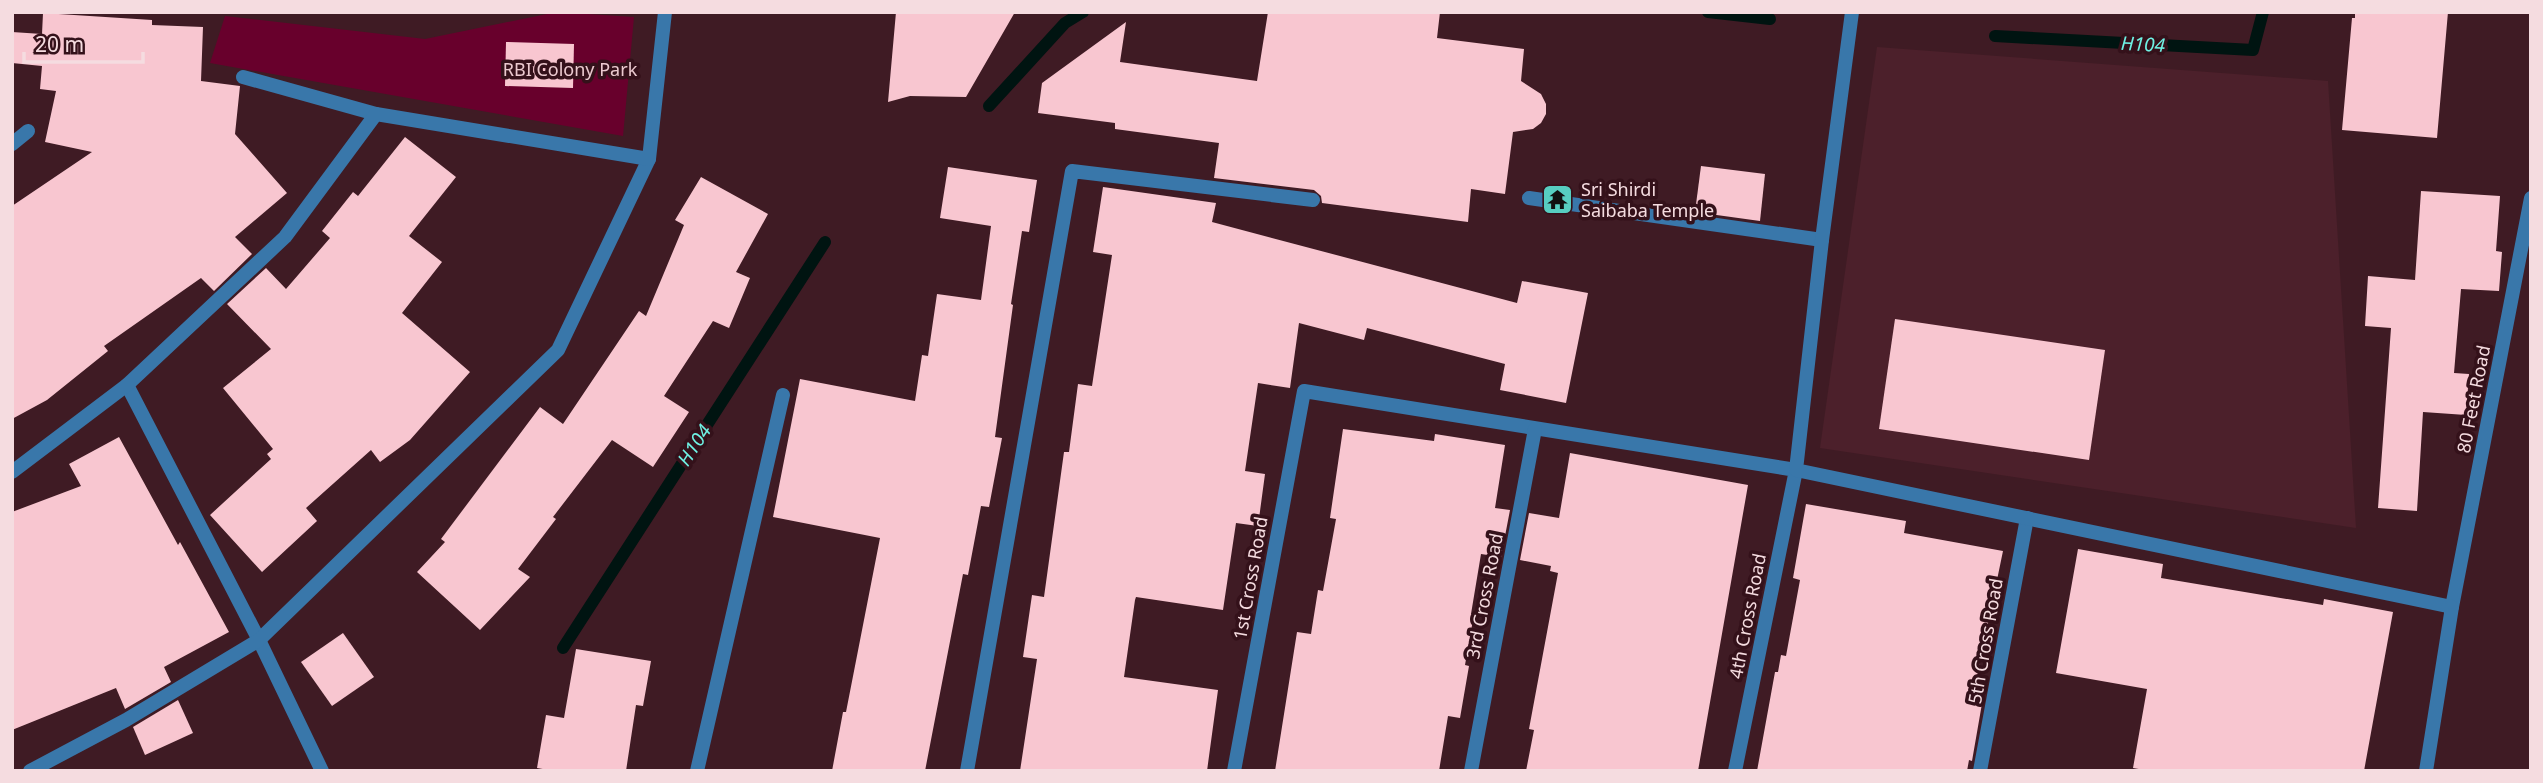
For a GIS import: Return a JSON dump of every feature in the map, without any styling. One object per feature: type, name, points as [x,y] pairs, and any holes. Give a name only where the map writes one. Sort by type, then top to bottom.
[{"type":"street","points":[[30,771],[126,720],[259,640],[558,350],[649,159],[665,12]]},
{"type":"street","name":"4th Cross Road","points":[[1735,771],[1797,470],[1822,240],[1852,12]]},
{"type":"street","points":[[243,77],[376,114],[649,159]]},
{"type":"street","points":[[12,472],[127,385],[285,237],[376,114]]},
{"type":"street","points":[[12,144],[28,131]]},
{"type":"street","points":[[967,771],[1072,171],[1313,200]]},
{"type":"street","points":[[1529,198],[1822,240]]},
{"type":"street","name":"80 Feet Road","points":[[2426,771],[2452,607],[2531,198]]},
{"type":"street","points":[[127,385],[259,640],[322,771]]},
{"type":"street","name":"1st Cross Road","points":[[1234,771],[1304,391],[1535,429]]},
{"type":"street","points":[[697,771],[783,395]]},
{"type":"street","points":[[1535,429],[1797,470],[2452,607]]},
{"type":"street","name":"3rd Cross Road","points":[[1471,771],[1535,429]]},
{"type":"street","name":"5th Cross Road","points":[[1980,771],[2027,518]]},
{"type":"shaded area","points":[[1877,47],[2328,81],[2356,528],[1820,448]]},
{"type":"green space","name":"RBI Colony Park","points":[[557,12],[634,17],[623,136],[210,63],[225,16],[425,39]]},
{"type":"building","points":[[896,12],[1015,12],[966,97],[910,96],[888,102]]},
{"type":"building","points":[[1268,12],[1440,12],[1437,38],[1524,49],[1521,81],[1541,94],[1546,104],[1546,114],[1541,123],[1533,129],[1513,132],[1505,194],[1471,189],[1468,222],[1322,203],[1321,196],[1314,190],[1214,178],[1219,143],[1115,129],[1115,123],[1038,113],[1042,83],[1126,22],[1120,62],[1257,81]]},
{"type":"building","points":[[2355,12],[2448,12],[2437,138],[2342,130],[2352,18],[2355,18]]},
{"type":"building","points":[[43,13],[152,20],[152,25],[203,27],[201,81],[240,86],[235,134],[287,193],[235,237],[252,254],[214,291],[201,278],[104,346],[108,351],[47,400],[12,419],[12,206],[92,152],[45,142],[56,91],[40,89],[42,66],[12,63],[12,32],[42,34]]},
{"type":"building","points":[[506,42],[574,44],[573,88],[505,86]]},
{"type":"building","points":[[405,137],[456,177],[409,236],[442,262],[402,313],[470,372],[410,440],[380,462],[371,450],[306,508],[317,521],[262,572],[210,515],[271,459],[267,454],[273,449],[223,388],[271,349],[227,304],[266,268],[286,289],[330,238],[322,231],[353,192],[358,196]]},
{"type":"building","points":[[1701,166],[1765,174],[1760,221],[1695,212]]},
{"type":"building","points":[[948,167],[1037,180],[1029,232],[1022,231],[1011,304],[1013,305],[995,437],[1002,438],[989,507],[981,506],[968,575],[963,574],[925,771],[832,771],[880,538],[773,517],[800,379],[915,401],[922,355],[928,356],[937,294],[981,300],[991,226],[940,218]]},
{"type":"building","points":[[701,177],[768,214],[736,272],[750,278],[729,328],[713,321],[664,396],[689,412],[653,467],[612,440],[553,517],[556,519],[518,569],[530,577],[480,630],[417,572],[445,542],[441,539],[540,407],[563,424],[639,311],[646,316],[684,225],[675,220]]},
{"type":"building","points":[[1103,187],[1216,203],[1212,222],[1517,303],[1522,281],[1588,293],[1566,403],[1500,390],[1505,364],[1367,328],[1364,340],[1299,323],[1290,388],[1258,383],[1245,471],[1265,474],[1258,526],[1236,523],[1223,610],[1136,597],[1135,600],[1124,677],[1218,690],[1207,771],[1020,771],[1037,659],[1023,657],[1032,595],[1044,597],[1064,452],[1069,452],[1078,384],[1092,386],[1112,255],[1093,252]]},
{"type":"building","points":[[2421,191],[2500,196],[2496,251],[2502,252],[2499,291],[2461,289],[2454,373],[2469,374],[2466,415],[2423,412],[2417,511],[2378,508],[2391,328],[2365,326],[2368,276],[2415,280]]},
{"type":"building","points":[[1895,319],[2105,350],[2089,460],[1879,429]]},
{"type":"building","points":[[1343,429],[1434,441],[1435,434],[1505,445],[1495,508],[1510,510],[1501,557],[1481,554],[1465,665],[1469,666],[1460,718],[1448,716],[1439,771],[1275,771],[1297,632],[1311,634],[1318,590],[1323,591],[1336,519],[1330,518]]},
{"type":"building","points":[[119,437],[229,632],[164,667],[171,682],[125,709],[116,688],[12,730],[12,512],[81,486],[69,464]]},
{"type":"building","points":[[1570,453],[1748,485],[1698,771],[1526,771],[1534,730],[1529,729],[1558,573],[1550,571],[1551,566],[1520,560],[1529,513],[1559,518]]},
{"type":"building","points":[[1806,504],[1906,521],[1904,533],[2003,551],[1974,691],[1984,692],[1972,761],[1969,760],[1967,771],[1757,771],[1775,672],[1778,672],[1781,655],[1786,656],[1800,580],[1793,578]]},
{"type":"building","points":[[2078,549],[2163,564],[2161,578],[2323,605],[2324,599],[2393,612],[2364,771],[2150,771],[2133,768],[2147,689],[2056,673]]},
{"type":"building","points":[[343,633],[374,677],[332,706],[301,662]]},
{"type":"building","points":[[576,649],[651,661],[643,706],[636,705],[626,771],[554,771],[537,768],[546,715],[564,718]]},
{"type":"building","points":[[178,700],[193,733],[145,755],[133,727]]},
{"type":"waterway","name":"H104","points":[[989,106],[1065,23],[1083,12]]},
{"type":"waterway","name":"H104","points":[[1708,12],[1770,19]]},
{"type":"waterway","name":"H104","points":[[1995,36],[2253,50],[2263,12]]},
{"type":"waterway","name":"H104","points":[[563,648],[825,242]]},
{"type":"place","name":"Sri Shirdi Saibaba Temple","points":[[1558,199]]}]
